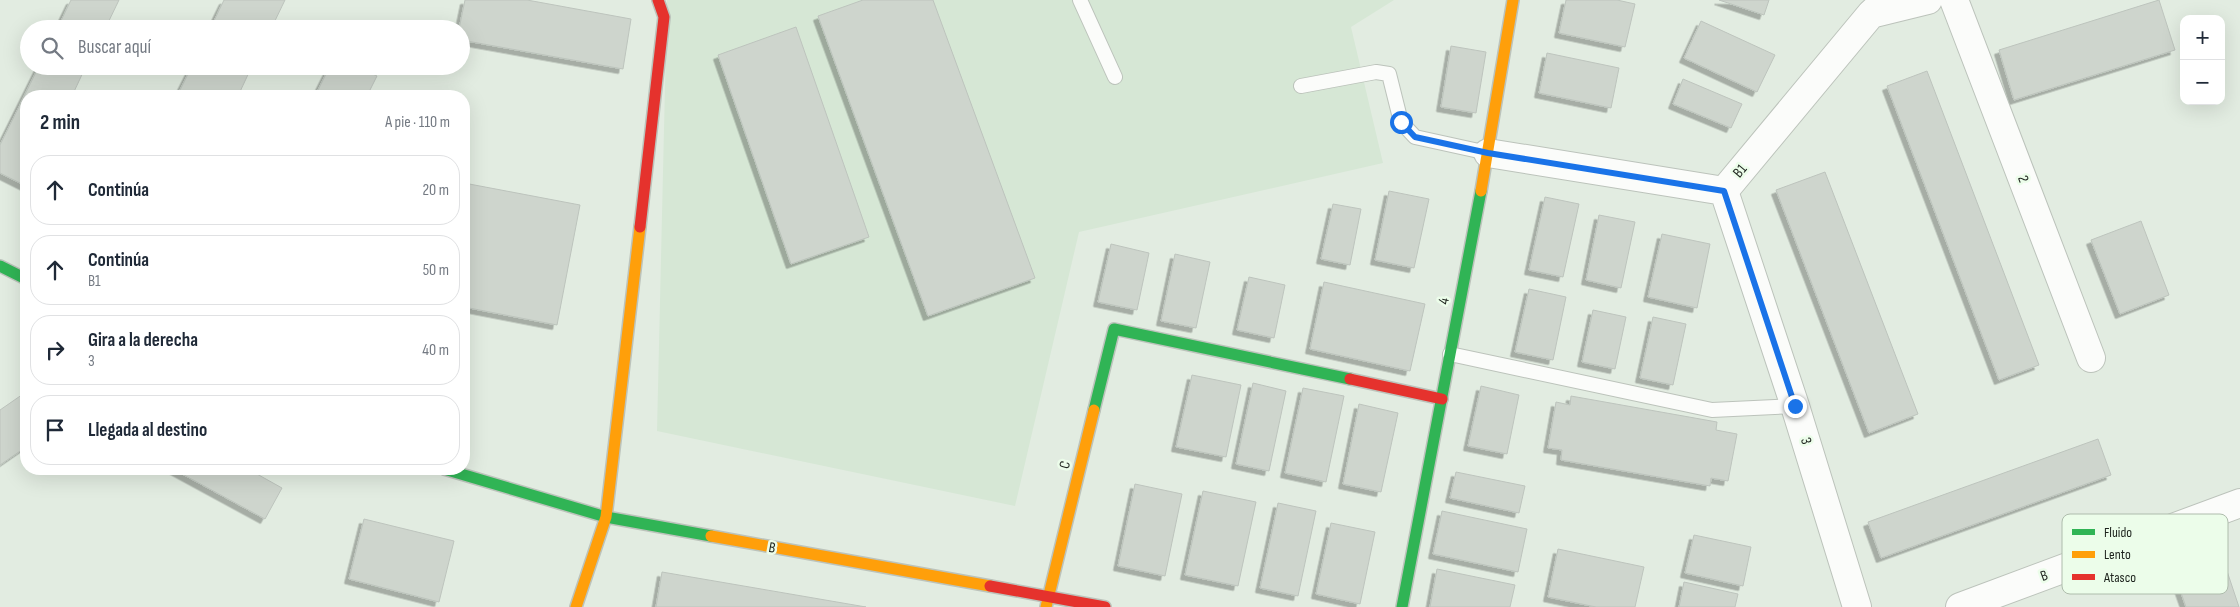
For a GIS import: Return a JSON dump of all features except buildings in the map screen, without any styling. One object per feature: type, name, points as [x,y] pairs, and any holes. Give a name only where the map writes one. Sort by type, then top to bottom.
[{"type":"street","points":[[576,607],[606,518],[664,17],[658,0]]},
{"type":"street","name":"4","points":[[1402,607],[1488,153],[1513,0]]},
{"type":"street","name":"B1","points":[[1488,153],[1724,191],[1879,7],[1928,0]]},
{"type":"street","name":"2","points":[[1954,0],[2090,358]]},
{"type":"street","name":"3","points":[[1724,191],[1795,406],[1857,607]]},
{"type":"street","points":[[0,266],[20,276]]},
{"type":"street","name":"C","points":[[1047,603],[1114,329],[1442,400]]},
{"type":"street","name":"B","points":[[464,475],[606,518],[1047,603],[1105,607]]},
{"type":"street","name":"B","points":[[2210,514],[2240,503]]},
{"type":"street","name":"B","points":[[1960,607],[2062,569]]},
{"type":"lane","points":[[1080,0],[1115,77]]},
{"type":"lane","points":[[1302,86],[1376,72],[1389,74],[1401,122],[1415,137],[1488,153]]},
{"type":"lane","points":[[1450,354],[1712,410],[1795,406]]},
{"type":"shaded area","points":[[667,0],[1394,0],[1351,27],[1383,163],[1079,232],[1015,506],[657,431]]},
{"type":"traffic: fast","points":[[1402,607],[1481,191]]},
{"type":"traffic: fast","points":[[0,266],[20,276]]},
{"type":"traffic: fast","points":[[1094,410],[1114,329],[1350,379]]},
{"type":"traffic: fast","points":[[464,475],[606,517],[711,536]]},
{"type":"traffic: slow","points":[[1481,191],[1513,0]]},
{"type":"traffic: slow","points":[[576,607],[606,517],[640,227]]},
{"type":"traffic: slow","points":[[1046,607],[1094,410]]},
{"type":"traffic: slow","points":[[711,536],[990,586]]},
{"type":"traffic: jam","points":[[640,227],[664,17],[658,0]]},
{"type":"traffic: jam","points":[[1350,379],[1442,399]]},
{"type":"traffic: jam","points":[[990,586],[1105,607]]},
{"type":"route","points":[[1401,122],[1415,137],[1488,153],[1724,191],[1795,406]]}]
